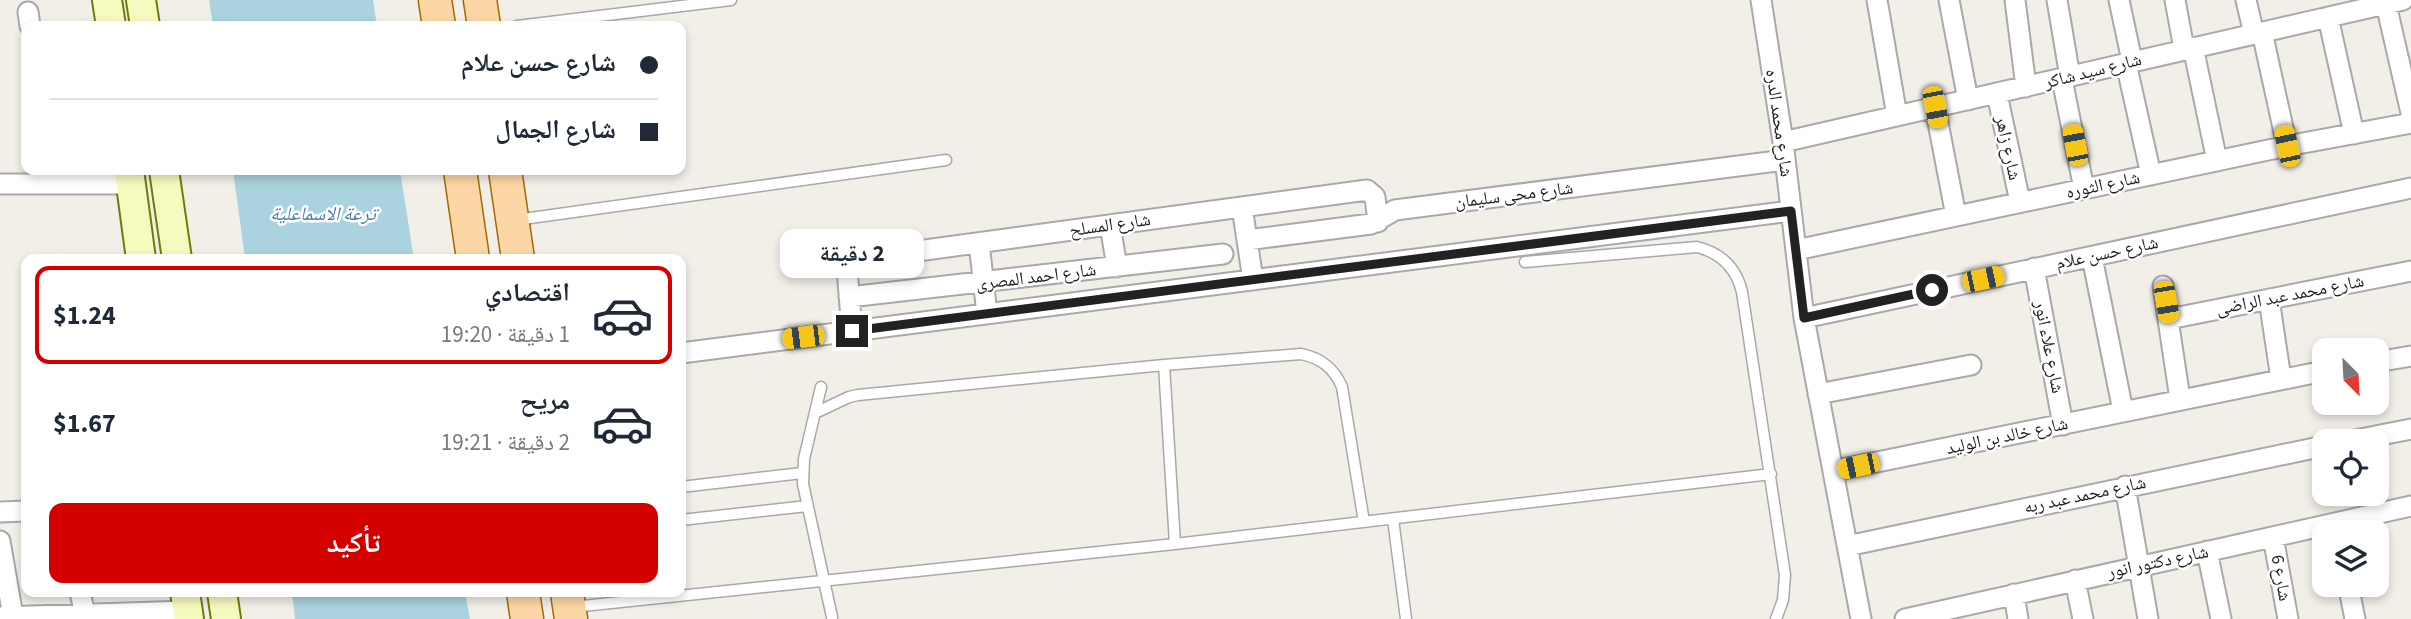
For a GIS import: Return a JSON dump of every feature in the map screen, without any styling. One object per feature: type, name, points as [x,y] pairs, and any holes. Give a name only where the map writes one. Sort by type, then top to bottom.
[{"type":"main road","points":[[107,0],[110,21]]},
{"type":"main road","points":[[141,0],[144,21]]},
{"type":"main road","points":[[435,0],[438,21]]},
{"type":"main road","points":[[480,0],[483,21]]},
{"type":"main road","points":[[165,175],[176,254]]},
{"type":"main road","points":[[461,175],[472,254]]},
{"type":"main road","points":[[506,175],[517,254]]},
{"type":"main road","points":[[130,177],[140,254]]},
{"type":"main road","points":[[223,597],[226,619]]},
{"type":"main road","points":[[524,597],[527,619]]},
{"type":"street","name":"شارع محمد الدره","points":[[1761,0],[1784,151],[1804,318],[1861,619]]},
{"type":"street","points":[[1877,0],[1897,116]]},
{"type":"street","points":[[1949,0],[1968,100]]},
{"type":"street","points":[[2015,0],[2026,87]]},
{"type":"street","points":[[2057,0],[2066,78],[2084,189]]},
{"type":"street","points":[[2119,0],[2151,175]]},
{"type":"street","points":[[2175,0],[2217,161]]},
{"type":"street","points":[[2246,0],[2258,33],[2287,146]]},
{"type":"street","points":[[2311,0],[2322,18],[2354,134]]},
{"type":"street","name":"شارع سيد شاكر","points":[[1784,151],[1897,116],[2382,3]]},
{"type":"street","points":[[2382,3],[2411,113]]},
{"type":"street","name":"شارع زاهر","points":[[1997,94],[2020,202]]},
{"type":"street","points":[[1935,107],[1955,216]]},
{"type":"street","name":"شارع الثوره","points":[[1796,250],[2287,146],[2411,123]]},
{"type":"street","name":"شارع محى سليمان","points":[[1247,240],[1363,226],[1378,222],[1395,210],[1784,151]]},
{"type":"street","points":[[0,184],[46,177],[130,177]]},
{"type":"street","name":"شارع حسن علام","points":[[1804,318],[2411,188]]},
{"type":"street","name":"شارع المسلح","points":[[849,298],[847,269],[853,260],[1367,190],[1375,197],[1378,222]]},
{"type":"street","points":[[1242,207],[1253,280]]},
{"type":"street","points":[[686,352],[1791,211]]},
{"type":"street","points":[[1110,225],[1117,267]]},
{"type":"street","points":[[979,243],[987,314]]},
{"type":"street","name":"شارع احمد المصرى","points":[[849,298],[1223,254]]},
{"type":"street","points":[[2092,257],[2123,411]]},
{"type":"street","name":"شارع علاء انور","points":[[2034,268],[2063,425]]},
{"type":"street","name":"شارع محمد عبد الراضى","points":[[2169,319],[2411,271]]},
{"type":"street","points":[[1049,275],[1052,306]]},
{"type":"street","points":[[2163,286],[2180,400]]},
{"type":"street","points":[[849,298],[852,331]]},
{"type":"street","points":[[2269,299],[2281,379]]},
{"type":"street","points":[[2389,360],[2411,356]]},
{"type":"street","points":[[1818,394],[1971,365]]},
{"type":"street","name":"شارع خالد بن الوليد","points":[[1833,471],[2312,373]]},
{"type":"street","points":[[2389,433],[2411,429]]},
{"type":"street","name":"شارع محمد عبد ربه","points":[[1847,546],[2312,448]]},
{"type":"street","points":[[2125,486],[2148,619]]},
{"type":"street","name":"شارع دكتور انور","points":[[2362,520],[2411,506]]},
{"type":"street","points":[[0,512],[21,511]]},
{"type":"street","name":"شارع دكتور انور","points":[[1905,619],[1946,614],[2075,580],[2312,531]]},
{"type":"street","name":"شارع 6","points":[[2273,537],[2288,619]]},
{"type":"street","points":[[0,541],[6,617],[85,615],[187,607]]},
{"type":"street","points":[[2207,551],[2221,619]]},
{"type":"street","points":[[2075,580],[2082,619]]},
{"type":"street","points":[[2014,594],[2018,619]]},
{"type":"street","points":[[81,597],[85,615]]},
{"type":"street","points":[[2351,597],[2355,619]]},
{"type":"lane","points":[[558,21],[732,0]]},
{"type":"lane","points":[[512,220],[946,160]]},
{"type":"lane","points":[[1525,262],[1697,247],[1724,259],[1736,274],[1742,292],[1785,575],[1783,600],[1776,619]]},
{"type":"lane","points":[[815,413],[858,395],[1301,354],[1326,364],[1342,387],[1364,522]]},
{"type":"lane","points":[[1164,365],[1175,544]]},
{"type":"lane","points":[[821,387],[802,473],[832,617]]},
{"type":"lane","points":[[686,486],[802,473]]},
{"type":"lane","points":[[686,595],[1175,544],[1771,474]]},
{"type":"lane","points":[[686,519],[807,506]]},
{"type":"lane","points":[[1393,519],[1406,619]]},
{"type":"lane","points":[[569,606],[661,597]]},
{"type":"water","points":[[209,0],[373,0],[376,21],[212,21]]},
{"type":"water","name":"ترعة الاسماعلية","points":[[234,175],[401,175],[413,254],[244,254]]},
{"type":"water","points":[[293,597],[466,597],[470,619],[295,619]]},
{"type":"route","points":[[852,331],[1791,211],[1804,318],[1932,290]]}]
